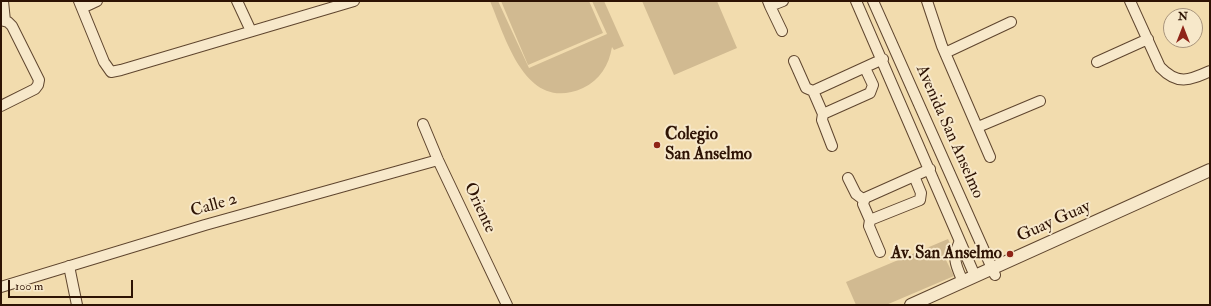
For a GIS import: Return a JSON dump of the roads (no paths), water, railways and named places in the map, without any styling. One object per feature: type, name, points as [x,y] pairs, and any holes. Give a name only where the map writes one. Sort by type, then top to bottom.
[{"type":"street","points":[[1,106],[35,89],[39,83],[39,78],[12,26],[3,20],[3,1]]},
{"type":"street","points":[[97,1],[80,5],[104,62],[111,72],[251,31],[332,4],[354,1]]},
{"type":"street","points":[[237,1],[251,31]]},
{"type":"street","points":[[782,31],[769,4],[783,1]]},
{"type":"street","points":[[856,1],[883,59],[975,276]]},
{"type":"street","name":"Avenida San Anselmo","points":[[873,1],[993,272]]},
{"type":"street","points":[[927,1],[945,53],[990,157]]},
{"type":"street","points":[[1130,1],[1160,67],[1170,76],[1182,80],[1191,80],[1210,71]]},
{"type":"street","points":[[945,53],[1011,22]]},
{"type":"street","points":[[1097,62],[1148,39]]},
{"type":"street","points":[[794,61],[806,88],[814,91],[883,59]]},
{"type":"street","points":[[823,114],[870,92],[872,85],[865,68]]},
{"type":"street","points":[[814,91],[823,114],[822,120],[832,146]]},
{"type":"street","points":[[978,127],[1040,101]]},
{"type":"street","name":"Oriente","points":[[423,124],[438,160],[507,305]]},
{"type":"street","name":"Calle 2","points":[[1,287],[212,223],[438,160]]},
{"type":"street","points":[[864,200],[930,169]]},
{"type":"street","name":"Guay Guay","points":[[929,305],[993,272],[1210,170]]},
{"type":"street","points":[[870,220],[920,200],[921,193],[914,176]]},
{"type":"street","points":[[848,178],[856,194],[864,200]]},
{"type":"street","name":"Guay Guay","points":[[1035,253],[1050,251],[1210,179]]},
{"type":"street","points":[[864,200],[863,204],[870,220],[869,226],[880,252]]},
{"type":"street","points":[[960,243],[955,253],[954,261],[963,282]]},
{"type":"street","points":[[69,266],[78,305]]},
{"type":"street","name":"Guay Guay","points":[[912,305],[975,276],[993,272]]},
{"type":"place","name":"Colegio San Anselmo","points":[[657,145]]},
{"type":"place","name":"Av. San Anselmo","points":[[1010,254]]}]
